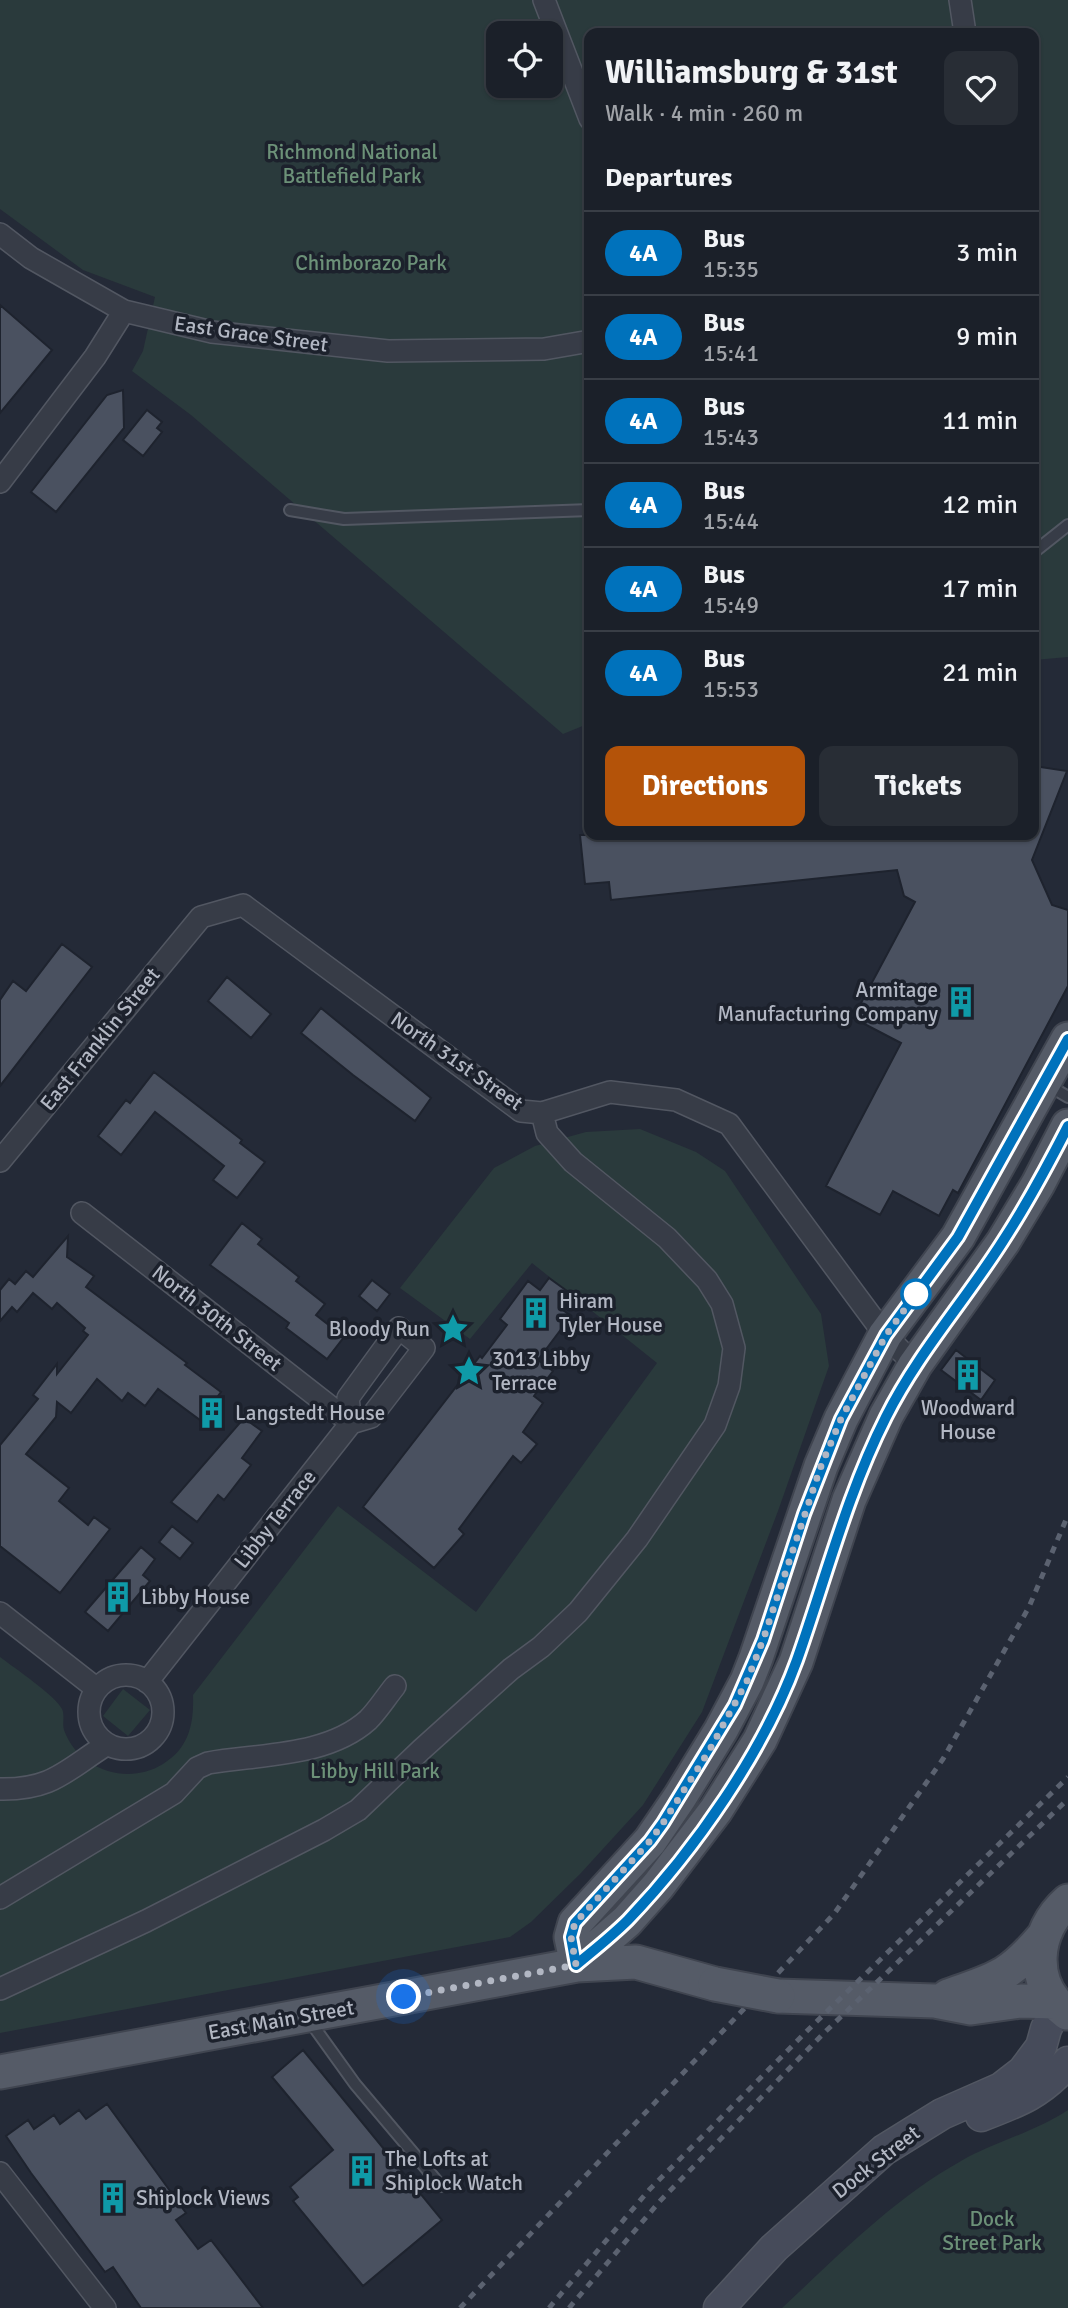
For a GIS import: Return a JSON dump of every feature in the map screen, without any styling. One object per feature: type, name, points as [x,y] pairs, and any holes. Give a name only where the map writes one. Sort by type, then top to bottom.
[{"type":"main road","points":[[576,1965],[627,1921],[666,1876],[710,1819],[760,1740],[821,1466],[841,1419],[886,1335],[958,1237],[1056,1090],[1068,1039]]},
{"type":"main road","points":[[781,1647],[836,1538],[859,1475],[886,1416],[915,1365],[1003,1242],[1038,1184],[1068,1126]]},
{"type":"main road","name":"East Main Street","points":[[935,2001],[1001,1977],[1023,1960],[1042,1938],[1049,1921],[1068,1901]]},
{"type":"main road","points":[[1042,1938],[1042,1978],[1060,2007]]},
{"type":"main road","name":"East Main Street","points":[[0,2072],[576,1965],[636,1962],[715,1984],[778,1996],[935,2001],[971,2008],[1021,2001],[1060,2007]]},
{"type":"main road","name":"Dock Street","points":[[722,2306],[774,2248],[884,2150],[934,2118],[1013,2080],[1032,2061],[1041,2047],[1046,2029],[1060,2007]]},
{"type":"main road","name":"Dock Street","points":[[722,2306],[782,2261],[877,2178],[915,2149],[973,2119],[1032,2095],[1045,2087],[1068,2062]]},
{"type":"street","points":[[544,0],[584,103]]},
{"type":"street","points":[[960,0],[964,28]]},
{"type":"street","name":"East Grace Street","points":[[0,234],[31,258],[124,311],[177,325],[239,335],[388,351],[544,349],[584,342]]},
{"type":"street","points":[[2,475],[95,357],[124,311]]},
{"type":"street","name":"North 31st Street","points":[[201,917],[243,905],[521,1111],[542,1113],[610,1091],[676,1100],[729,1124],[886,1335],[915,1365]]},
{"type":"street","name":"East Franklin Street","points":[[0,1161],[201,917]]},
{"type":"street","points":[[0,1989],[146,1921],[358,1810],[511,1669],[541,1647],[578,1612],[637,1539],[715,1424],[729,1386],[734,1348],[722,1304],[707,1280],[667,1238],[573,1162],[547,1133],[542,1113]]},
{"type":"street","name":"North 30th Street","points":[[82,1213],[351,1423]]},
{"type":"street","name":"Libby Terrace","points":[[147,1682],[351,1423]]},
{"type":"street","points":[[0,1613],[97,1689]]},
{"type":"street","points":[[126,1675],[137,1676],[147,1682],[156,1690],[162,1702],[160,1727],[153,1738],[143,1746],[131,1750],[106,1745],[90,1725],[90,1700],[97,1689],[105,1681],[126,1675]]},
{"type":"street","points":[[0,1898],[174,1793],[197,1769],[208,1763],[307,1748],[338,1738],[369,1718],[395,1686]]},
{"type":"street","points":[[0,1789],[22,1790],[48,1784],[106,1745]]},
{"type":"street","points":[[0,2173],[104,2308]]},
{"type":"lane","points":[[290,510],[344,519],[584,510]]},
{"type":"lane","points":[[1039,548],[1068,525]]},
{"type":"lane","points":[[306,2015],[355,2084],[441,2186]]},
{"type":"green space","name":"Chimborazo Park","points":[[0,0],[1068,0],[1068,657],[1039,660],[1039,28],[584,28],[584,725],[563,734],[191,415],[132,371],[143,351],[155,297],[83,270],[0,209]]},
{"type":"green space","name":"Libby Hill Park","points":[[640,1129],[696,1152],[725,1171],[821,1314],[829,1366],[702,1712],[643,1805],[580,1874],[531,1922],[510,1937],[0,2033],[0,1657],[58,1703],[63,1711],[64,1730],[80,1755],[106,1770],[135,1774],[163,1764],[179,1751],[191,1725],[193,1695],[338,1506],[476,1612],[657,1363],[532,1263],[470,1339],[400,1288],[494,1168],[535,1146],[586,1132]]},
{"type":"green space","points":[[123,1689],[150,1710],[128,1736],[103,1716]]},
{"type":"green space","name":"Dock Street Park","points":[[1068,2110],[1068,2308],[782,2308],[867,2229],[936,2176],[974,2154]]},
{"type":"building","points":[[0,305],[52,350],[0,413]]},
{"type":"building","points":[[123,390],[124,428],[56,512],[31,492],[107,395]]},
{"type":"building","points":[[147,410],[162,422],[157,428],[162,432],[143,456],[123,440]]},
{"type":"building","name":"Armitage Manufacturing Company","points":[[1039,767],[1067,771],[1032,860],[1052,905],[1068,910],[1068,986],[958,1193],[953,1190],[939,1216],[893,1191],[880,1215],[826,1186],[901,1043],[853,1018],[915,902],[904,896],[897,870],[611,900],[609,882],[585,884],[580,835],[584,835],[584,840],[1039,840]]},
{"type":"building","points":[[62,944],[92,967],[0,1086],[0,1000],[13,981],[26,991]]},
{"type":"building","points":[[227,977],[271,1014],[251,1038],[208,1001]]},
{"type":"building","points":[[321,1008],[431,1098],[415,1121],[301,1033]]},
{"type":"building","points":[[154,1072],[242,1140],[240,1143],[265,1162],[237,1198],[213,1180],[224,1166],[155,1112],[121,1155],[98,1136],[126,1100],[130,1103]]},
{"type":"building","points":[[242,1223],[262,1239],[258,1244],[299,1277],[296,1281],[325,1304],[316,1315],[344,1337],[327,1359],[286,1328],[289,1323],[210,1265]]},
{"type":"building","points":[[68,1236],[67,1257],[94,1276],[86,1287],[221,1392],[200,1420],[158,1389],[145,1406],[128,1393],[122,1401],[97,1379],[71,1413],[57,1402],[56,1417],[26,1454],[69,1488],[59,1501],[88,1525],[94,1517],[110,1529],[60,1593],[0,1546],[0,1445],[38,1399],[33,1395],[57,1364],[57,1374],[88,1335],[83,1331],[85,1328],[57,1303],[52,1309],[33,1293],[17,1312],[12,1307],[0,1321],[0,1290],[9,1279],[15,1284],[26,1271],[33,1277]]},
{"type":"building","points":[[549,1278],[574,1296],[563,1310],[571,1316],[538,1360],[553,1371],[534,1396],[543,1403],[523,1432],[537,1444],[521,1463],[513,1456],[459,1529],[464,1534],[434,1568],[363,1507],[507,1325],[500,1319],[528,1281],[540,1290]]},
{"type":"building","points":[[372,1280],[390,1294],[377,1311],[359,1296]]},
{"type":"building","name":"Woodward House","points":[[956,1350],[995,1380],[981,1400],[941,1370]]},
{"type":"building","points":[[244,1418],[262,1431],[242,1458],[251,1465],[224,1500],[218,1495],[197,1522],[171,1502]]},
{"type":"building","points":[[172,1526],[193,1543],[180,1559],[159,1542]]},
{"type":"building","name":"Libby House","points":[[141,1547],[155,1559],[143,1575],[150,1581],[108,1631],[85,1612]]},
{"type":"building","name":"The Lofts at Shiplock Watch","points":[[303,2050],[442,2220],[363,2286],[293,2201],[298,2197],[290,2187],[333,2150],[272,2077]]},
{"type":"building","name":"Shiplock Views","points":[[107,2104],[186,2213],[176,2220],[198,2249],[211,2240],[263,2308],[141,2308],[113,2267],[105,2272],[6,2136],[28,2120],[34,2129],[54,2115],[60,2124],[79,2110],[86,2119]]},
{"type":"railway","points":[[460,2308],[834,1914],[943,1759],[1029,1607],[1068,1515]]},
{"type":"railway","points":[[549,2308],[649,2190],[812,2026],[1068,1777]]},
{"type":"railway","points":[[569,2308],[660,2201],[825,2032],[1068,1799]]},
{"type":"bus line","name":"4A","points":[[1068,1039],[958,1237],[886,1335],[841,1419],[821,1466],[747,1681],[709,1751],[663,1823],[650,1841],[575,1923],[571,1937],[576,1965],[627,1921],[690,1847],[760,1740],[796,1662],[849,1500],[886,1416],[915,1365],[1003,1242],[1038,1184],[1068,1126]]},
{"type":"place","name":"Armitage Manufacturing Company","points":[[961,1002]]},
{"type":"place","name":"Hiram Tyler House","points":[[536,1313]]},
{"type":"place","name":"Bloody Run","points":[[453,1329]]},
{"type":"place","name":"3013 Libby Terrace","points":[[469,1371]]},
{"type":"place","name":"Woodward House","points":[[968,1375]]},
{"type":"place","name":"Langstedt House","points":[[212,1413]]},
{"type":"place","name":"Libby House","points":[[118,1597]]},
{"type":"place","name":"The Lofts at Shiplock Watch","points":[[362,2171]]},
{"type":"place","name":"Shiplock Views","points":[[113,2198]]},
{"type":"route","points":[[404,1997],[576,1965],[571,1937],[575,1923],[650,1841],[697,1771],[735,1705],[763,1640],[804,1514],[841,1419],[886,1335],[916,1294]]},
{"type":"park label","name":"Richmond National Battlefield Park","points":[[352,164]]}]
